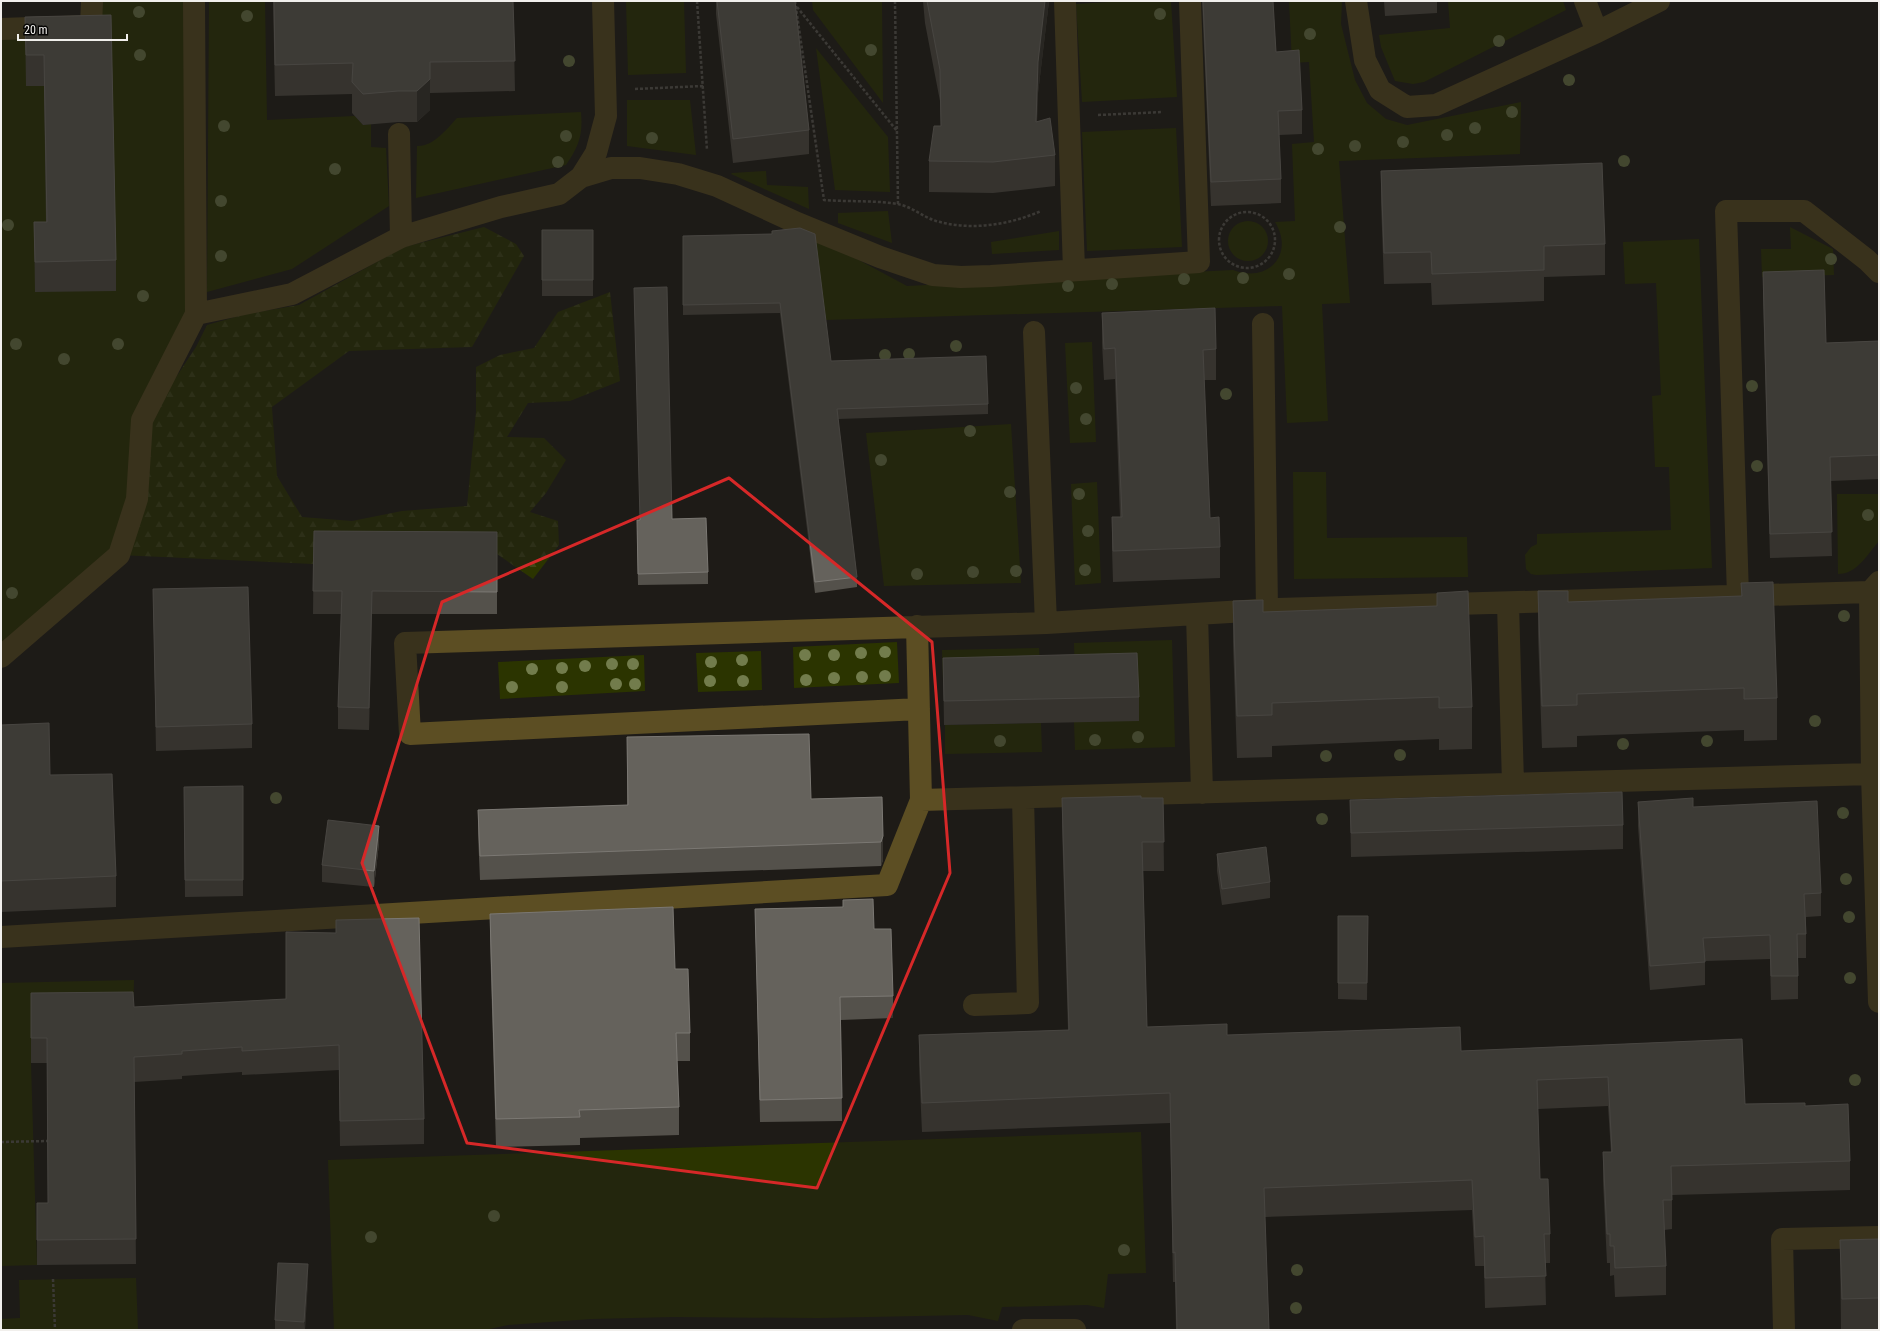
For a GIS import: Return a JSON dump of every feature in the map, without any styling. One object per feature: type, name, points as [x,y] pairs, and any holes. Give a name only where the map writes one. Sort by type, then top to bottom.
[{"type":"lane","points":[[1,29],[91,26],[92,1]]},
{"type":"lane","points":[[1,657],[119,555],[137,499],[142,420],[196,314],[194,1]]},
{"type":"lane","points":[[196,314],[292,294],[401,237],[501,207],[559,194],[581,177],[596,153],[606,116],[604,1]]},
{"type":"lane","points":[[1065,1],[1074,270]]},
{"type":"lane","points":[[581,177],[611,168],[640,168],[678,174],[709,183],[797,223],[880,257],[933,275],[961,277],[1199,262],[1190,1]]},
{"type":"lane","points":[[1356,1],[1365,60],[1380,90],[1407,108],[1436,104],[1597,32],[1659,1]]},
{"type":"lane","points":[[1586,1],[1597,32]]},
{"type":"lane","points":[[399,134],[401,237]]},
{"type":"lane","points":[[1738,596],[1726,211],[1804,211],[1867,260],[1879,272]]},
{"type":"lane","points":[[1263,324],[1267,610]]},
{"type":"lane","points":[[1034,332],[1046,623]]},
{"type":"lane","points":[[919,709],[410,734],[405,643],[1046,623],[1267,610],[1738,596],[1874,587],[1872,774],[1879,1002]]},
{"type":"lane","points":[[1508,603],[1513,784]]},
{"type":"lane","points":[[1197,614],[1202,793]]},
{"type":"lane","points":[[1,937],[887,885],[920,800],[917,626]]},
{"type":"lane","points":[[920,800],[1872,774]]},
{"type":"lane","points":[[974,1005],[1028,1003],[1023,798]]},
{"type":"lane","points":[[1784,1330],[1782,1239],[1879,1236]]},
{"type":"lane","points":[[1023,1330],[1075,1330]]},
{"type":"path","points":[[697,1],[709,183]]},
{"type":"path","points":[[795,1],[824,200],[898,204],[936,221],[972,226],[1000,224],[1025,218],[1071,199]]},
{"type":"path","points":[[895,1],[898,204]]},
{"type":"path","points":[[796,6],[897,131]]},
{"type":"path","points":[[606,90],[703,86]]},
{"type":"path","points":[[1069,116],[1194,110]]},
{"type":"path","points":[[1244,212],[1252,212],[1261,215],[1273,228],[1275,245],[1265,261],[1248,268],[1238,266],[1227,258],[1220,245],[1220,236],[1223,227],[1232,217],[1244,212]]},
{"type":"path","points":[[1,1142],[48,1141]]},
{"type":"path","points":[[54,1279],[55,1330]]},
{"type":"highlighted area","points":[[729,478],[932,642],[950,873],[817,1188],[467,1143],[362,863],[442,602]]},
{"type":"green space","points":[[92,1],[194,1],[196,314],[119,555],[1,657],[1,29],[91,26]]},
{"type":"green space","points":[[209,1],[265,1],[267,120],[355,116],[363,125],[371,124],[371,147],[386,148],[389,206],[292,269],[207,292]]},
{"type":"green space","points":[[626,1],[684,1],[686,73],[628,75]]},
{"type":"green space","points":[[812,1],[882,1],[883,103],[813,10]]},
{"type":"green space","points":[[1125,1],[1171,1],[1177,97],[1082,102],[1076,4]]},
{"type":"green space","points":[[1289,1],[1342,1],[1341,24],[1355,80],[1367,103],[1386,119],[1407,125],[1521,102],[1520,154],[1339,161],[1350,303],[1322,304],[1328,421],[1287,423],[1282,306],[825,320],[814,236],[907,286],[1233,270],[1246,273],[1257,273],[1267,269],[1275,263],[1280,255],[1282,245],[1280,234],[1275,222],[1295,221],[1292,144],[1314,142],[1309,62],[1292,63]]},
{"type":"green space","points":[[1448,1],[1563,1],[1566,10],[1424,82],[1413,84],[1395,81],[1381,47],[1379,35],[1450,28]]},
{"type":"green space","points":[[816,48],[888,137],[890,192],[835,190]]},
{"type":"green space","points":[[627,100],[690,100],[696,155],[627,146]]},
{"type":"green space","points":[[581,112],[581,134],[577,146],[566,165],[416,198],[417,146],[429,144],[444,132],[457,118]]},
{"type":"green space","points":[[1176,128],[1182,247],[1087,251],[1082,132]]},
{"type":"green space","points":[[766,171],[767,185],[808,187],[809,209],[731,174]]},
{"type":"green space","points":[[888,211],[892,243],[838,223],[838,213]]},
{"type":"green space","points":[[1248,221],[1256,223],[1262,227],[1266,233],[1268,241],[1266,249],[1262,255],[1256,259],[1248,261],[1240,259],[1234,255],[1230,249],[1228,241],[1230,233],[1234,227],[1240,223]]},
{"type":"green space","points":[[484,227],[516,244],[524,256],[472,347],[349,351],[272,407],[277,476],[302,517],[352,521],[402,511],[467,506],[476,412],[476,367],[500,355],[534,348],[558,312],[610,292],[620,381],[570,401],[528,403],[507,437],[544,438],[566,460],[546,493],[530,512],[558,521],[559,545],[533,579],[497,554],[314,554],[313,564],[119,555],[151,415],[196,347],[207,325],[246,314],[299,305],[404,247]]},
{"type":"green space","points":[[1790,227],[1833,249],[1834,275],[1762,277],[1761,249],[1791,249]]},
{"type":"green space","points":[[1059,231],[1059,250],[992,254],[991,242]]},
{"type":"green space","points":[[1699,239],[1712,568],[1531,574],[1526,569],[1525,555],[1531,547],[1537,544],[1537,534],[1671,530],[1669,467],[1655,467],[1652,396],[1661,395],[1656,283],[1625,284],[1623,242]]},
{"type":"green space","points":[[1092,342],[1096,442],[1070,443],[1065,343]]},
{"type":"green space","points":[[1011,424],[1021,583],[884,586],[866,433]]},
{"type":"green space","points":[[1293,472],[1326,472],[1327,538],[1467,537],[1468,577],[1294,579]]},
{"type":"green space","points":[[1097,482],[1101,583],[1075,585],[1071,484]]},
{"type":"green space","points":[[1837,494],[1879,494],[1879,541],[1861,563],[1851,571],[1838,574]]},
{"type":"green space","points":[[1172,640],[1175,747],[1075,750],[1074,722],[1139,720],[1075,678],[1074,643]]},
{"type":"green space","points":[[897,642],[899,683],[794,688],[793,647]]},
{"type":"green space","points":[[1039,648],[1041,679],[943,682],[942,650]]},
{"type":"green space","points":[[761,651],[762,690],[698,692],[696,653]]},
{"type":"green space","points":[[644,655],[645,691],[500,699],[498,662]]},
{"type":"green space","points":[[1041,723],[1042,752],[945,754],[945,725]]},
{"type":"green space","points":[[134,980],[133,1017],[31,1063],[37,1265],[1,1266],[1,983]]},
{"type":"green space","points":[[1141,1132],[1146,1273],[1108,1274],[1104,1308],[1087,1305],[1002,1307],[998,1321],[968,1315],[818,1318],[673,1317],[591,1319],[508,1325],[485,1330],[334,1330],[328,1160]]},
{"type":"green space","points":[[136,1278],[138,1330],[1,1330],[1,1319],[20,1318],[19,1280]]},
{"type":"building","points":[[274,1],[513,1],[515,61],[430,62],[430,79],[417,91],[363,94],[352,82],[353,63],[275,65]]},
{"type":"building","points":[[717,1],[795,1],[809,130],[733,139]]},
{"type":"building","points":[[927,1],[1045,1],[1038,62],[1036,122],[1050,118],[1055,155],[993,162],[929,161],[934,126],[941,126],[940,70]]},
{"type":"building","points":[[1203,1],[1273,1],[1276,52],[1299,50],[1302,110],[1278,111],[1281,179],[1211,182]]},
{"type":"building","points":[[111,15],[116,260],[35,262],[34,222],[47,222],[44,55],[26,55],[25,17]]},
{"type":"building","points":[[1602,163],[1605,244],[1544,246],[1544,270],[1432,274],[1431,252],[1384,253],[1381,171]]},
{"type":"building","points":[[800,228],[815,234],[831,361],[986,356],[988,404],[837,409],[857,577],[815,582],[780,303],[683,305],[683,236],[772,234],[772,231]]},
{"type":"building","points":[[542,230],[593,230],[593,280],[542,280]]},
{"type":"building","points":[[1824,270],[1826,343],[1879,341],[1879,455],[1830,457],[1832,532],[1770,534],[1763,272]]},
{"type":"building","points":[[667,287],[672,519],[706,518],[708,572],[638,574],[637,520],[640,520],[634,288]]},
{"type":"building","points":[[1215,308],[1216,349],[1203,350],[1210,518],[1219,517],[1220,547],[1113,551],[1112,517],[1122,517],[1115,348],[1104,349],[1102,313]]},
{"type":"building","points":[[314,531],[497,532],[497,592],[372,591],[369,708],[338,707],[342,591],[313,591]]},
{"type":"building","points":[[1773,582],[1777,698],[1744,699],[1744,688],[1577,694],[1577,705],[1542,706],[1538,591],[1568,591],[1568,602],[1742,596],[1741,583]]},
{"type":"building","points":[[248,587],[252,724],[156,727],[153,589]]},
{"type":"building","points":[[1468,591],[1472,707],[1439,708],[1439,697],[1272,703],[1272,715],[1237,716],[1233,601],[1263,600],[1263,612],[1437,606],[1437,593]]},
{"type":"building","points":[[1137,653],[1139,697],[944,701],[943,658]]},
{"type":"building","points":[[49,723],[50,775],[112,774],[116,876],[1,881],[1,725]]},
{"type":"building","points":[[809,734],[811,799],[882,797],[883,836],[881,842],[480,856],[478,810],[628,805],[627,737]]},
{"type":"building","points":[[243,786],[243,880],[185,880],[184,787]]},
{"type":"building","points":[[1622,792],[1623,825],[1351,833],[1350,800]]},
{"type":"building","points":[[1141,796],[1141,798],[1163,798],[1164,842],[1142,842],[1147,1027],[1227,1024],[1227,1035],[1460,1027],[1461,1051],[1742,1039],[1745,1104],[1805,1103],[1805,1106],[1848,1104],[1850,1161],[1671,1166],[1672,1200],[1663,1200],[1666,1266],[1615,1268],[1614,1246],[1610,1246],[1610,1234],[1607,1234],[1603,1152],[1612,1152],[1608,1077],[1537,1080],[1540,1179],[1548,1179],[1550,1234],[1544,1234],[1546,1276],[1485,1278],[1484,1236],[1475,1237],[1472,1180],[1264,1188],[1269,1330],[1177,1330],[1175,1252],[1173,1253],[1170,1093],[922,1103],[919,1035],[1069,1030],[1062,798]]},
{"type":"building","points":[[1693,798],[1693,807],[1817,801],[1821,893],[1804,894],[1806,934],[1797,934],[1798,976],[1771,976],[1770,935],[1703,938],[1705,962],[1650,966],[1638,802]]},
{"type":"building","points":[[328,820],[379,826],[374,871],[322,865]]},
{"type":"building","points":[[1266,847],[1270,882],[1222,889],[1217,854]]},
{"type":"building","points":[[873,899],[874,929],[891,929],[893,996],[840,997],[842,1098],[760,1100],[755,909],[843,907],[843,900]]},
{"type":"building","points":[[673,907],[675,969],[688,969],[690,1033],[676,1033],[679,1107],[579,1110],[580,1117],[496,1119],[490,914]]},
{"type":"building","points":[[1338,916],[1368,916],[1367,983],[1338,983]]},
{"type":"building","points":[[419,918],[424,1119],[340,1121],[339,1045],[242,1051],[242,1047],[182,1051],[182,1054],[134,1057],[136,1239],[37,1240],[37,1203],[48,1203],[47,1038],[31,1038],[31,993],[133,992],[134,1007],[286,999],[286,932],[336,933],[336,920]]},
{"type":"building","points":[[1879,1239],[1879,1298],[1842,1299],[1840,1240]]},
{"type":"building","points":[[278,1263],[308,1264],[304,1322],[275,1320]]}]
